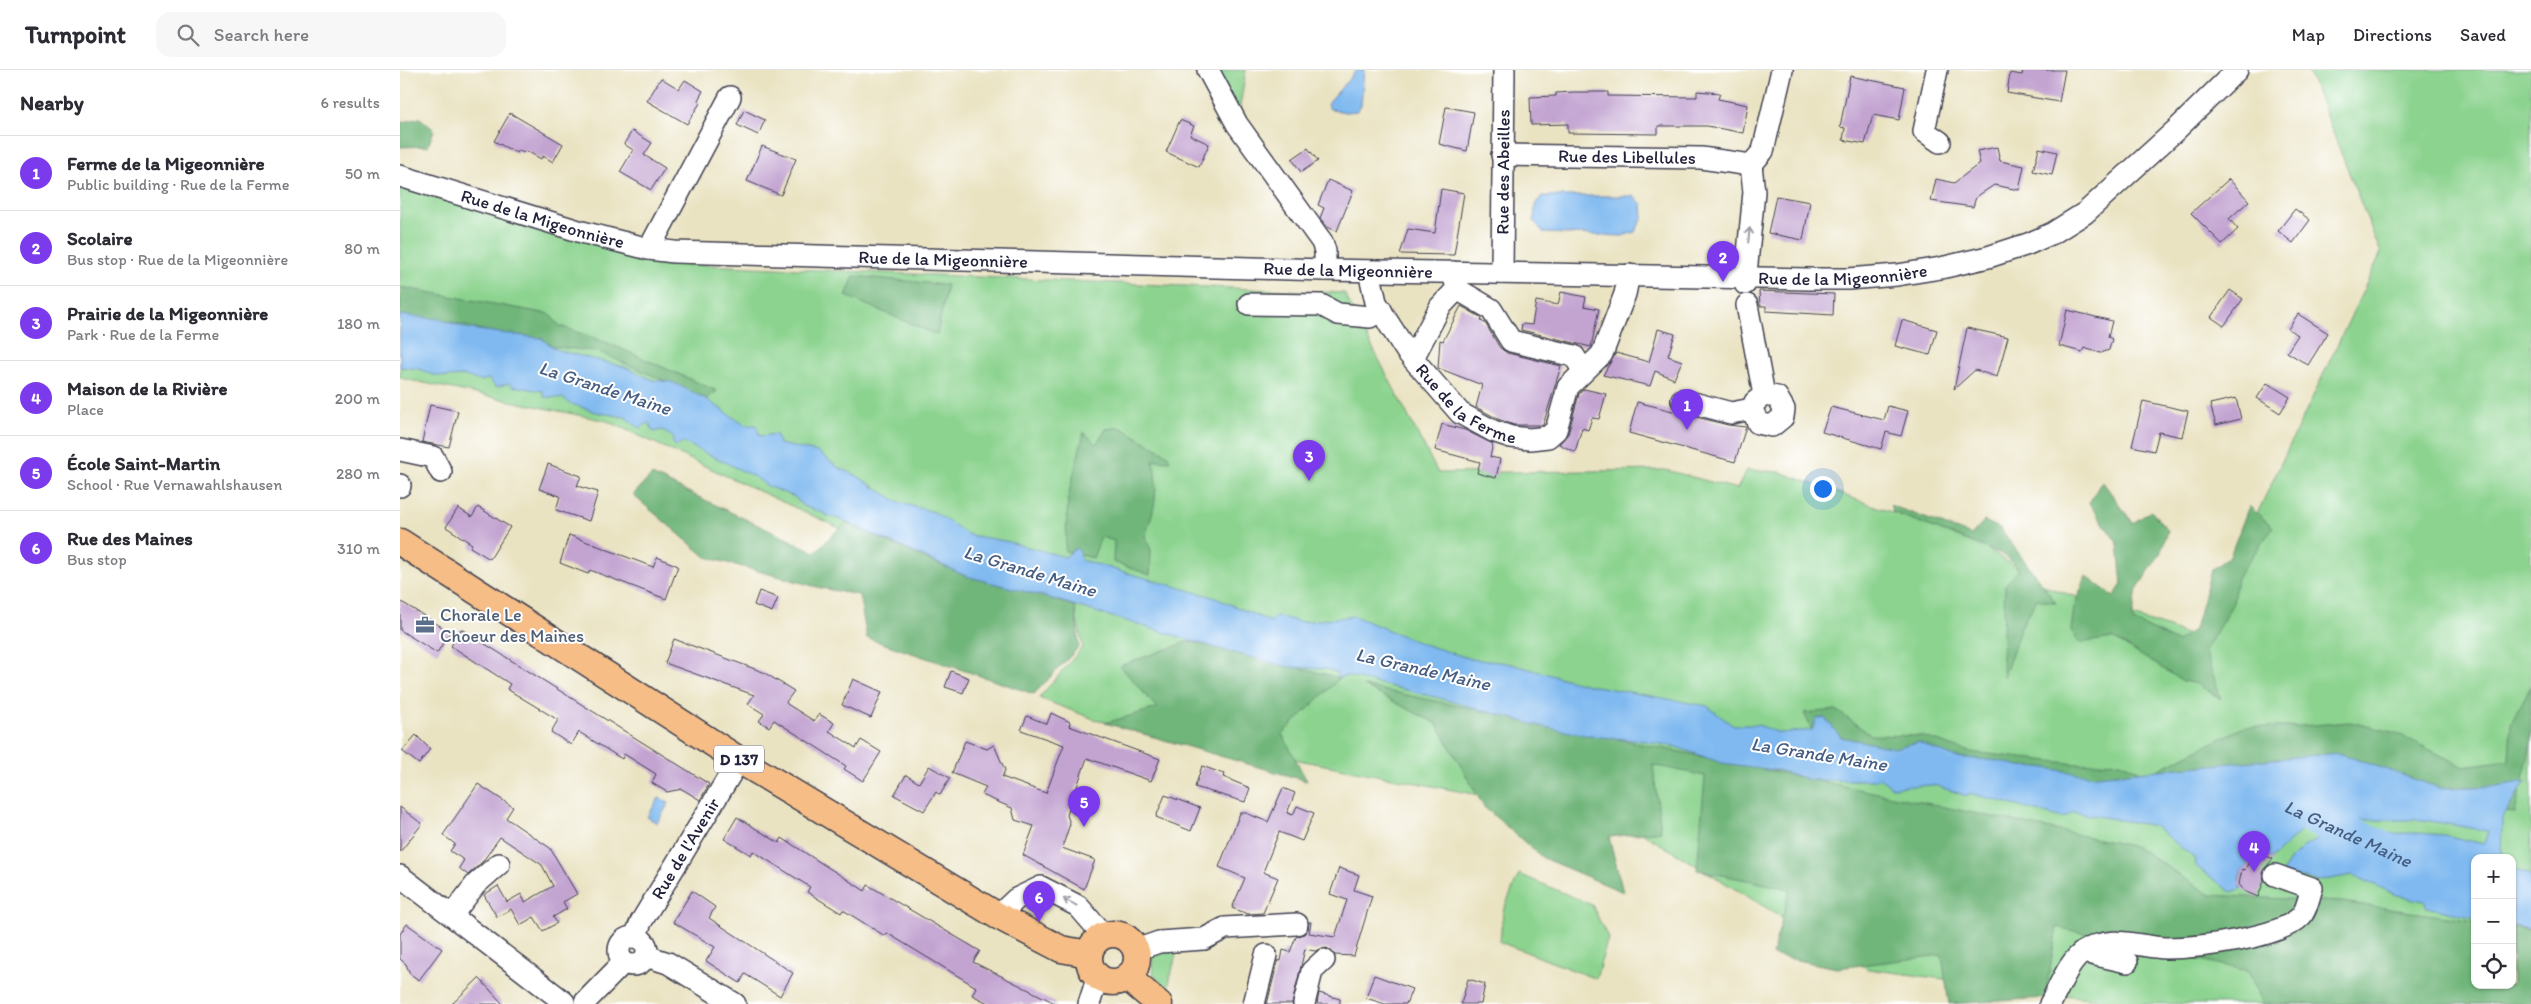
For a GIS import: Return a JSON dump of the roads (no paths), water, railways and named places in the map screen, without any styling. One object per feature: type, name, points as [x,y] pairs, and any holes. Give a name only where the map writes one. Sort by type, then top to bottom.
[{"type":"main road","name":"D 137","points":[[400,542],[739,760],[998,916],[1061,949],[1097,956]]},
{"type":"main road","points":[[1119,935],[1132,943],[1136,950],[1136,965],[1127,977],[1112,982],[1097,956],[1119,935]]},
{"type":"main road","points":[[1127,977],[1159,1004]]},
{"type":"street","points":[[1208,70],[1237,124],[1322,242],[1326,250],[1325,270]]},
{"type":"street","name":"Rue des Abeilles","points":[[1502,273],[1504,70]]},
{"type":"street","points":[[1745,281],[1754,192],[1751,165],[1763,151],[1782,70]]},
{"type":"street","points":[[1937,70],[1924,131],[1940,142]]},
{"type":"street","name":"Rue de la Migeonnière","points":[[400,176],[582,232],[649,249],[712,254],[1369,271],[1455,280],[1502,273],[1629,275],[1745,281],[1848,279],[1897,275],[1942,268],[2028,244],[2053,233],[2085,213],[2177,129],[2237,70]]},
{"type":"street","points":[[649,249],[730,97]]},
{"type":"street","name":"Rue des Libellules","points":[[1502,155],[1700,158],[1751,165]]},
{"type":"street","name":"Rue de la Ferme","points":[[1369,271],[1372,291],[1381,310],[1413,358],[1460,413],[1493,431],[1511,437],[1530,439],[1548,437],[1556,430],[1568,387],[1582,370],[1602,354],[1626,294],[1629,275]]},
{"type":"street","points":[[1413,358],[1455,280],[1491,310],[1511,342],[1574,356],[1582,370]]},
{"type":"street","points":[[1249,304],[1321,305],[1338,314],[1370,317],[1381,310]]},
{"type":"street","points":[[1682,400],[1731,413],[1758,402],[1746,305]]},
{"type":"street","points":[[400,450],[433,457],[441,472]]},
{"type":"street","name":"Rue de l'Avenir","points":[[635,937],[641,922],[739,760]]},
{"type":"street","points":[[452,916],[476,884],[499,864]]},
{"type":"street","points":[[2050,1004],[2074,962],[2083,952],[2099,944],[2118,941],[2167,948],[2245,940],[2280,930],[2302,916],[2312,888],[2275,875]]},
{"type":"street","points":[[400,876],[563,1003],[575,997],[586,1003],[624,962]]},
{"type":"street","points":[[998,916],[1016,899],[1041,887],[1078,906],[1097,956],[1089,1004]]},
{"type":"street","points":[[1136,950],[1159,942],[1204,939],[1225,928],[1297,924]]},
{"type":"street","points":[[635,937],[646,944],[646,956],[637,965],[624,962],[619,955],[621,943],[627,938],[635,937]]},
{"type":"street","points":[[2083,952],[2127,962]]},
{"type":"street","points":[[1254,1004],[1266,955]]},
{"type":"street","points":[[646,956],[668,963],[735,1004]]},
{"type":"street","points":[[1304,1004],[1312,971],[1324,960]]},
{"type":"water","points":[[1357,70],[1364,70],[1361,105],[1357,111],[1345,112],[1330,109],[1327,104]]},
{"type":"water","points":[[1542,196],[1633,196],[1642,204],[1643,218],[1635,232],[1622,236],[1544,233],[1534,221],[1535,205]]},
{"type":"water","points":[[400,315],[439,319],[470,329],[541,338],[557,350],[625,367],[653,380],[672,382],[706,399],[745,425],[756,425],[760,436],[776,434],[779,444],[818,452],[839,468],[854,474],[898,502],[934,512],[969,535],[1005,541],[1065,557],[1076,548],[1080,552],[1081,560],[1213,597],[1271,622],[1275,616],[1302,622],[1354,616],[1420,643],[1471,659],[1507,663],[1584,684],[1707,706],[1732,725],[1758,725],[1780,733],[1812,730],[1816,719],[1825,718],[1841,737],[1894,748],[1918,742],[1954,757],[2000,761],[2019,766],[2039,767],[2095,776],[2338,753],[2440,788],[2497,786],[2526,781],[2502,818],[2501,854],[2471,854],[2471,917],[2427,907],[2424,901],[2397,895],[2353,875],[2318,881],[2281,874],[2291,859],[2302,848],[2326,834],[2417,833],[2444,835],[2484,844],[2488,831],[2424,820],[2327,820],[2300,832],[2272,858],[2254,851],[2245,870],[2242,869],[2239,879],[2241,889],[2231,892],[2196,866],[2194,858],[2155,826],[2074,812],[2063,818],[1969,793],[1967,796],[1934,785],[1892,787],[1879,778],[1876,780],[1810,780],[1781,771],[1722,763],[1676,747],[1646,741],[1589,736],[1540,726],[1439,698],[1347,676],[1337,678],[1337,673],[1327,669],[1289,667],[1223,650],[1049,598],[966,576],[839,519],[803,506],[795,497],[767,486],[755,477],[683,442],[676,446],[672,442],[674,438],[662,430],[653,432],[649,423],[639,428],[625,417],[596,412],[569,403],[563,398],[544,397],[543,391],[511,386],[510,383],[496,387],[489,379],[480,381],[465,376],[447,377],[433,375],[420,369],[400,367]]},
{"type":"water","points":[[659,798],[669,803],[657,823],[647,817]]},
{"type":"water","points":[[2516,870],[2531,875],[2531,929],[2516,927]]},
{"type":"waterway","name":"La Grande Maine","points":[[2280,802],[2425,868],[2471,883]]},
{"type":"place","name":"Scolaire","points":[[1723,282]]},
{"type":"place","name":"Ferme de la Migeonnière","points":[[1687,430]]},
{"type":"place","name":"Prairie de la Migeonnière","points":[[1309,481]]},
{"type":"place","name":"Chorale Le Choeur des Maines","points":[[425,625]]},
{"type":"place","name":"École Saint-Martin","points":[[1084,827]]},
{"type":"place","name":"Maison de la Rivière","points":[[2254,872]]},
{"type":"place","name":"Rue des Maines","points":[[1039,922]]}]
